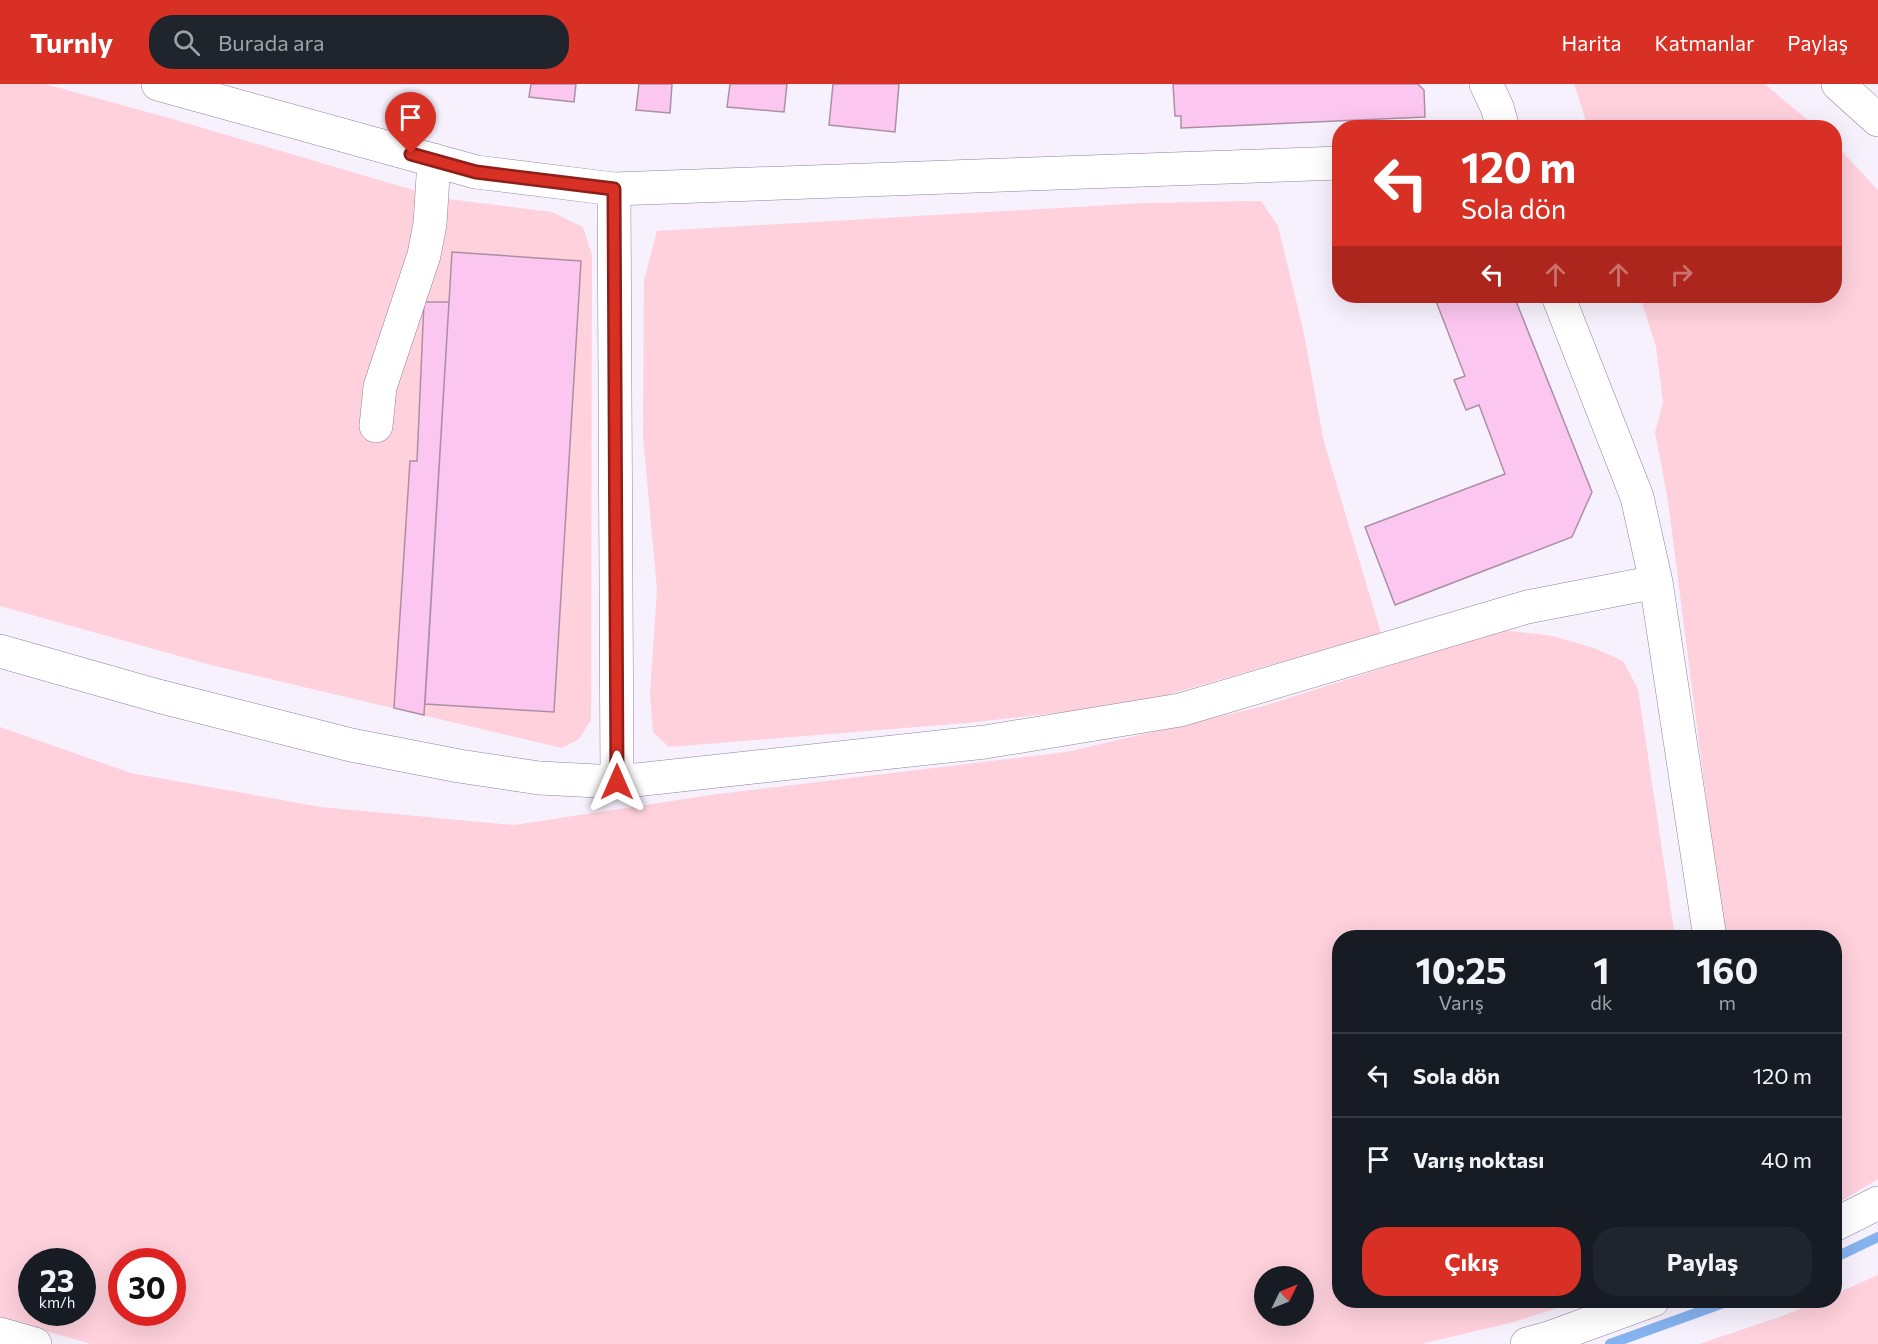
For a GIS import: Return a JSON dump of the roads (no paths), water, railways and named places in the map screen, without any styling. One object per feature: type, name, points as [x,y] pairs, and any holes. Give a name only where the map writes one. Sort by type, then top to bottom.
[{"type":"main road","points":[[158,84],[476,172],[614,189],[1332,163]]},
{"type":"main road","points":[[1486,84],[1501,120]]},
{"type":"main road","points":[[1838,84],[1878,120]]},
{"type":"main road","points":[[376,426],[380,387],[424,255],[430,224],[434,160]]},
{"type":"main road","points":[[614,189],[617,782]]},
{"type":"main road","points":[[1561,303],[1637,497],[1656,582],[1709,930]]},
{"type":"main road","points":[[0,651],[158,696],[351,745],[459,766],[539,778],[617,782],[985,742],[1180,710],[1527,607],[1656,582]]},
{"type":"main road","points":[[1842,1221],[1878,1203]]},
{"type":"main road","points":[[1527,1344],[1631,1308]]},
{"type":"main road","points":[[0,1334],[35,1344]]},
{"type":"waterway","points":[[1842,1254],[1878,1237]]},
{"type":"waterway","points":[[1610,1344],[1710,1308]]}]
